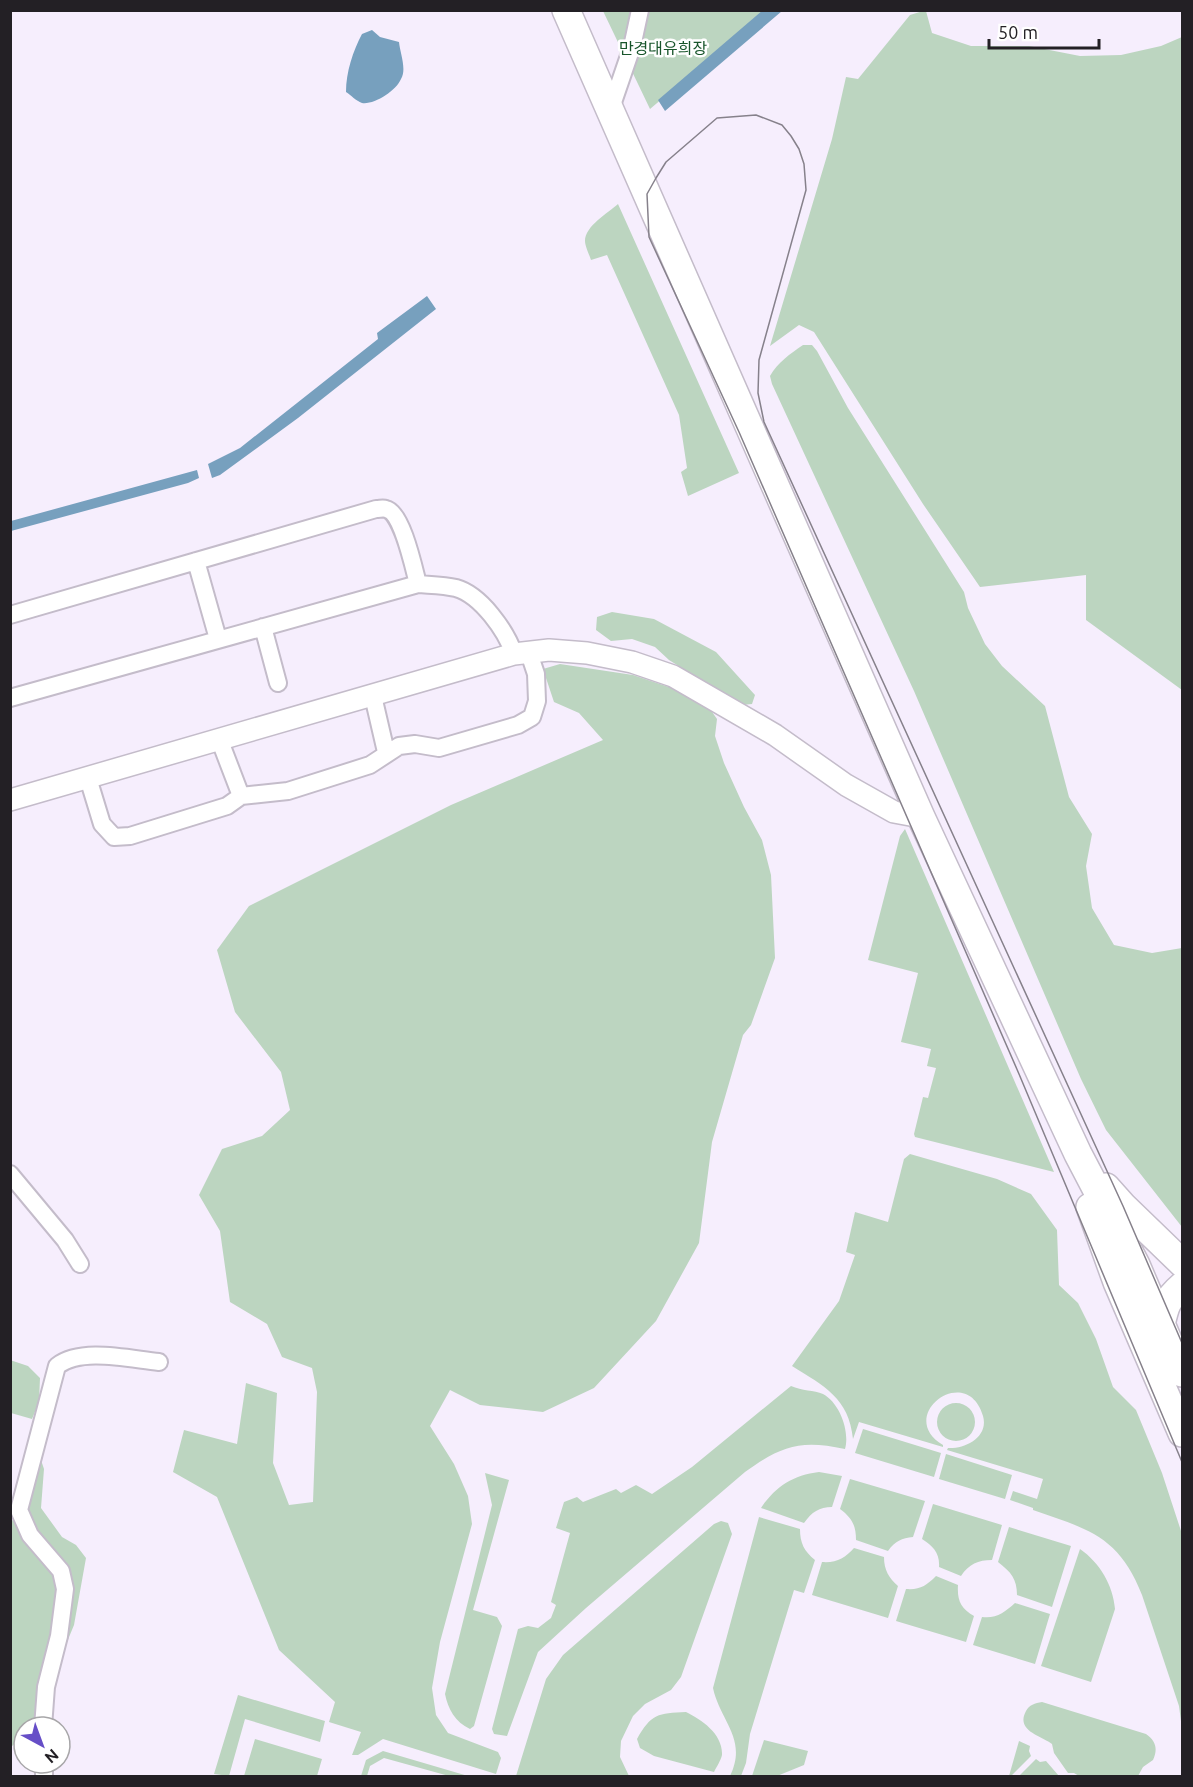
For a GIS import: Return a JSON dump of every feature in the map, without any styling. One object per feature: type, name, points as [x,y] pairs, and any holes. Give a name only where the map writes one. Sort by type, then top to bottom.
[{"type":"main road","points":[[566,10],[921,817],[1078,1154],[1136,1265],[1182,1373]]},
{"type":"main road","points":[[1078,1154],[1123,1206],[1182,1263]]},
{"type":"main road","points":[[1078,1154],[1085,1192],[1117,1282],[1182,1433]]},
{"type":"main road","points":[[1161,1325],[1166,1305],[1172,1295],[1182,1286]]},
{"type":"street","points":[[610,111],[632,47],[640,10]]},
{"type":"street","points":[[10,615],[386,508],[399,522],[418,584]]},
{"type":"street","points":[[196,561],[218,639]]},
{"type":"street","points":[[10,698],[418,584],[458,588],[477,601],[522,653],[536,674],[537,701],[532,717],[518,725],[439,748],[415,744],[399,746],[386,752],[370,765],[288,791],[241,796],[226,806],[130,836],[114,837],[102,824],[88,778]]},
{"type":"street","points":[[263,627],[278,683]]},
{"type":"street","points":[[10,801],[522,653],[549,650],[587,653],[632,662],[673,676],[775,735],[846,785],[894,812],[921,817]]},
{"type":"street","points":[[374,696],[386,752]]},
{"type":"street","points":[[220,741],[241,796]]},
{"type":"street","points":[[10,1174],[65,1240],[80,1264]]},
{"type":"street","points":[[44,1715],[46,1687],[59,1636],[65,1589],[61,1571],[30,1535],[18,1510],[57,1366],[67,1359],[90,1356],[159,1362]]},
{"type":"green space","name":"만경대유희장","points":[[603,11],[766,11],[650,109]]},
{"type":"green space","points":[[926,11],[932,33],[971,46],[1029,46],[1080,56],[1121,55],[1161,46],[1182,37],[1182,690],[1086,620],[1086,575],[980,587],[923,504],[814,332],[799,325],[770,346],[832,139],[846,77],[858,79],[910,15]]},
{"type":"green space","points":[[618,204],[739,473],[688,496],[681,472],[687,468],[679,415],[607,255],[591,260],[585,241],[589,230]]},
{"type":"green space","points":[[803,345],[812,345],[817,351],[848,408],[964,592],[968,608],[985,644],[1002,666],[1045,706],[1069,797],[1092,834],[1086,866],[1092,908],[1114,945],[1152,953],[1182,948],[1182,1227],[1106,1130],[1081,1079],[914,691],[772,384],[770,376],[777,367]]},
{"type":"green space","points":[[612,612],[654,619],[716,652],[755,695],[752,704],[742,705],[669,660],[655,647],[632,639],[611,641],[596,630],[597,617]]},
{"type":"green space","points":[[560,664],[633,675],[672,688],[710,709],[717,719],[715,736],[724,763],[762,840],[771,875],[775,958],[751,1025],[743,1035],[712,1142],[699,1243],[656,1321],[594,1388],[543,1412],[480,1405],[450,1390],[430,1426],[454,1464],[468,1496],[472,1524],[440,1642],[432,1688],[436,1715],[448,1733],[498,1752],[501,1758],[496,1774],[383,1739],[358,1755],[352,1755],[361,1732],[329,1722],[335,1702],[279,1650],[217,1497],[173,1472],[184,1430],[237,1444],[246,1383],[277,1393],[273,1463],[289,1505],[313,1502],[317,1392],[312,1368],[282,1357],[267,1324],[230,1302],[220,1231],[199,1195],[222,1149],[262,1136],[290,1110],[281,1072],[235,1012],[217,950],[249,906],[451,805],[603,740],[579,713],[554,702],[543,669]]},
{"type":"green space","points":[[905,829],[1054,1172],[915,1137],[923,1097],[928,1098],[936,1068],[927,1066],[931,1049],[901,1042],[918,973],[868,960],[900,836]]},
{"type":"green space","points":[[910,1154],[997,1179],[1031,1194],[1057,1230],[1059,1285],[1078,1303],[1096,1339],[1113,1387],[1136,1410],[1162,1473],[1182,1534],[1182,1729],[1179,1706],[1142,1595],[1123,1560],[1112,1547],[1086,1530],[1010,1500],[1013,1491],[1037,1499],[1043,1479],[947,1450],[968,1444],[979,1436],[984,1423],[975,1400],[963,1393],[950,1393],[939,1399],[930,1409],[926,1420],[930,1433],[943,1447],[859,1422],[853,1439],[851,1425],[840,1403],[824,1387],[792,1366],[839,1301],[855,1255],[846,1252],[855,1212],[888,1222],[904,1159]]},
{"type":"green space","points":[[10,1360],[28,1366],[40,1378],[39,1402],[32,1419],[11,1413]]},
{"type":"green space","points":[[791,1386],[823,1394],[829,1398],[839,1411],[845,1426],[845,1449],[815,1445],[792,1447],[769,1456],[745,1472],[538,1652],[507,1736],[494,1734],[492,1729],[518,1629],[528,1626],[538,1628],[551,1618],[556,1605],[551,1602],[570,1533],[556,1528],[564,1502],[577,1497],[583,1502],[616,1489],[621,1493],[636,1485],[652,1494],[692,1467]]},
{"type":"green space","points":[[956,1403],[969,1409],[975,1422],[969,1435],[956,1441],[943,1435],[937,1422],[943,1409]]},
{"type":"green space","points":[[863,1429],[941,1453],[934,1477],[855,1453]]},
{"type":"green space","points":[[946,1454],[1012,1475],[1005,1499],[939,1479]]},
{"type":"green space","points":[[40,1457],[44,1469],[41,1508],[62,1537],[76,1545],[86,1558],[74,1625],[37,1715],[12,1715],[11,1747],[11,1521],[19,1517],[30,1503]]},
{"type":"green space","points":[[819,1472],[842,1476],[832,1507],[816,1511],[804,1523],[761,1508],[772,1494],[786,1483],[801,1476]]},
{"type":"green space","points":[[485,1473],[509,1480],[473,1610],[497,1617],[502,1626],[474,1726],[470,1729],[460,1723],[453,1714],[445,1694],[492,1505]]},
{"type":"green space","points":[[850,1479],[925,1501],[913,1537],[899,1541],[888,1551],[856,1540],[852,1522],[840,1509]]},
{"type":"green space","points":[[933,1504],[1002,1525],[992,1560],[974,1564],[967,1568],[961,1576],[939,1567],[935,1550],[922,1539]]},
{"type":"green space","points":[[759,1517],[800,1529],[803,1546],[815,1560],[804,1593],[794,1590],[750,1734],[746,1763],[741,1776],[730,1776],[735,1763],[736,1751],[731,1730],[716,1700],[713,1688]]},
{"type":"green space","points":[[721,1521],[728,1523],[732,1534],[681,1677],[671,1690],[645,1704],[633,1716],[621,1741],[620,1757],[629,1776],[516,1776],[546,1679],[563,1655],[714,1524]]},
{"type":"green space","points":[[1009,1527],[1071,1546],[1052,1607],[1017,1595],[1016,1584],[1012,1576],[998,1562]]},
{"type":"green space","points":[[854,1548],[884,1557],[888,1573],[898,1586],[888,1618],[812,1595],[822,1562],[840,1559]]},
{"type":"green space","points":[[1080,1549],[1094,1561],[1104,1575],[1112,1591],[1115,1609],[1091,1682],[1041,1666]]},
{"type":"green space","points":[[936,1576],[958,1585],[961,1604],[974,1616],[966,1642],[896,1621],[906,1589],[922,1587]]},
{"type":"green space","points":[[1015,1603],[1050,1614],[1035,1664],[973,1645],[982,1617],[1000,1614]]},
{"type":"green space","points":[[238,1695],[325,1721],[320,1742],[245,1719],[229,1776],[214,1774]]},
{"type":"green space","points":[[1042,1702],[1146,1734],[1155,1746],[1153,1760],[1143,1767],[1138,1776],[1079,1776],[1068,1773],[1054,1753],[1052,1744],[1031,1732],[1024,1723],[1027,1709]]},
{"type":"green space","points":[[686,1712],[705,1724],[719,1741],[722,1755],[714,1772],[654,1756],[640,1748],[637,1739],[647,1724],[656,1716]]},
{"type":"green space","points":[[255,1739],[322,1759],[317,1776],[244,1776]]},
{"type":"green space","points":[[764,1740],[808,1751],[804,1765],[777,1776],[752,1776]]},
{"type":"green space","points":[[1019,1741],[1030,1746],[1031,1756],[1009,1776]]},
{"type":"green space","points":[[383,1751],[468,1776],[449,1776],[384,1758],[370,1766],[367,1776],[361,1776],[366,1760]]},
{"type":"green space","points":[[1036,1759],[1040,1762],[1046,1761],[1059,1776],[1019,1776]]},
{"type":"water","points":[[763,10],[782,11],[665,111],[658,100]]},
{"type":"water","points":[[372,30],[380,37],[399,42],[403,75],[390,92],[372,102],[362,103],[346,92],[347,77],[362,34]]},
{"type":"water","points":[[427,296],[436,309],[298,418],[220,475],[212,478],[208,464],[240,448],[378,339],[377,333]]},
{"type":"water","points":[[197,470],[199,478],[188,483],[11,531],[11,521]]},
{"type":"tram line","points":[[1182,1343],[1123,1206],[764,422],[758,393],[759,360],[806,190],[804,164],[799,149],[782,125],[756,115],[717,118],[666,162],[656,178],[647,194],[649,237],[739,432],[1019,1074],[1182,1462]]}]
